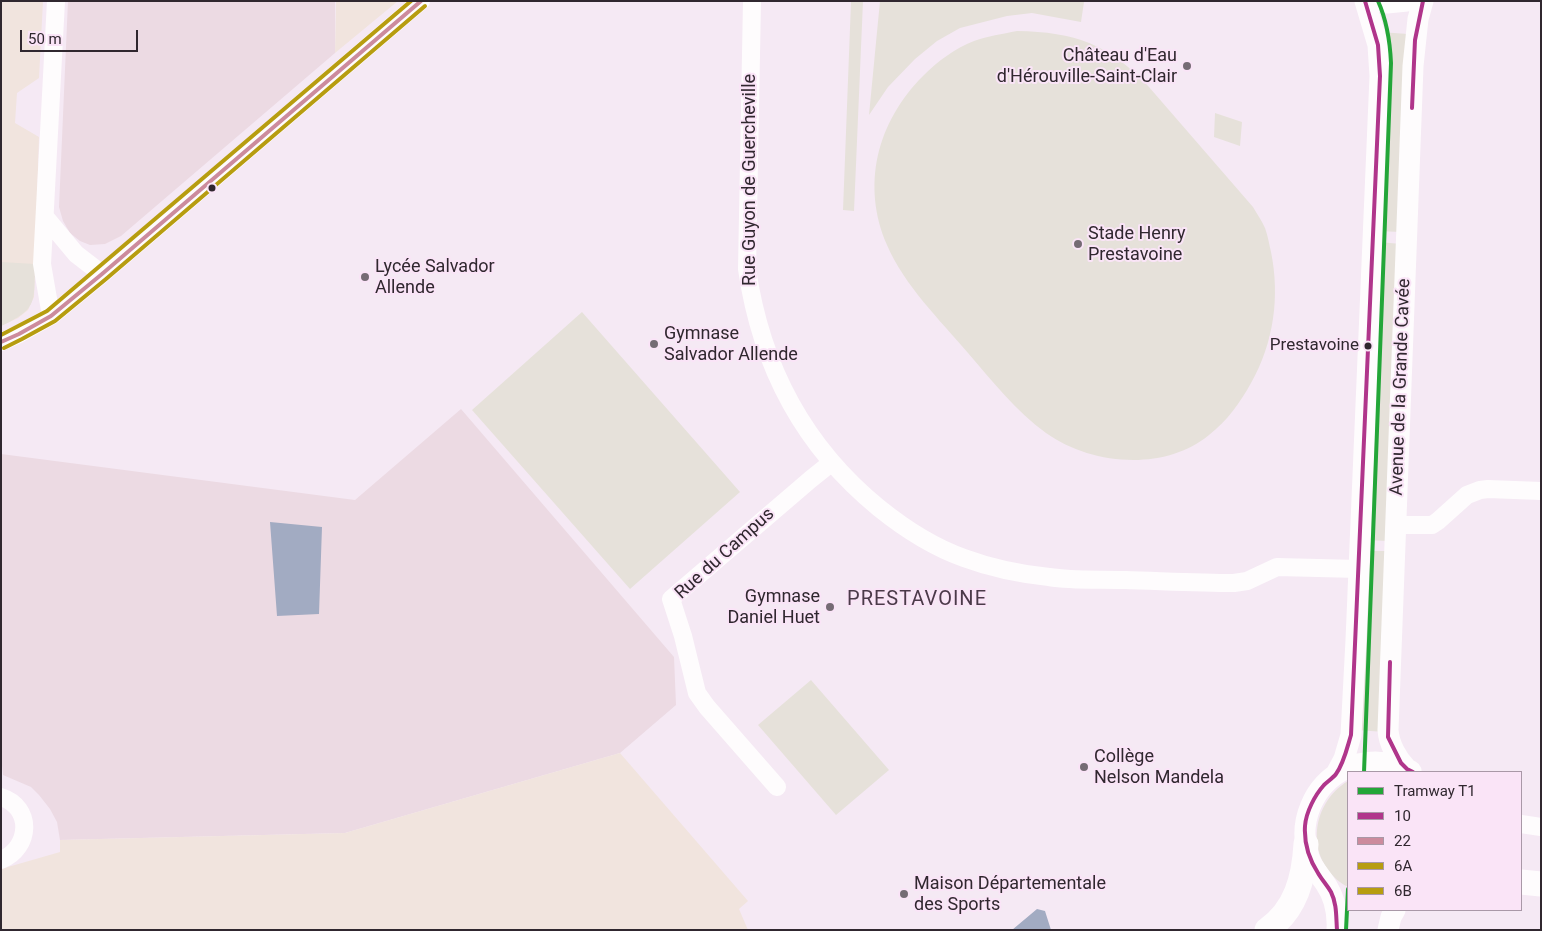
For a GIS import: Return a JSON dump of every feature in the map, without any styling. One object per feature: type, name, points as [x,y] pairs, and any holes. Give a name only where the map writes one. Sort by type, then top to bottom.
[{"type":"highway","points":[[1267,930],[1284,915],[1298,891],[1305,864],[1306,844]]},
{"type":"highway","points":[[1522,882],[1541,884]]},
{"type":"main road","points":[[1336,774],[1344,759],[1350,735],[1380,76],[1378,45],[1365,1]]},
{"type":"main road","points":[[1380,1],[1387,3],[1407,1]]},
{"type":"main road","name":"Avenue de la Grande Cavée","points":[[1410,770],[1393,749],[1388,737],[1388,730],[1413,66],[1418,18],[1423,1]]},
{"type":"main road","points":[[1337,930],[1336,908],[1331,893],[1313,865],[1306,844],[1305,826],[1310,806],[1320,790],[1336,774],[1347,768],[1365,762],[1391,764],[1410,770]]},
{"type":"main road","points":[[1325,883],[1337,893],[1347,898]]},
{"type":"main road","points":[[1388,930],[1394,911]]},
{"type":"street","points":[[50,316],[42,264],[46,218],[56,1]]},
{"type":"street","points":[[1,342],[50,316],[102,274],[421,1]]},
{"type":"street","name":"Rue Guyon de Guercheville","points":[[752,1],[746,270],[751,300],[756,322],[772,368],[794,409],[831,463],[852,486],[899,524],[921,538],[963,558],[1050,578],[1234,583],[1246,581],[1277,567],[1359,568]]},
{"type":"street","points":[[46,218],[76,254],[102,274]]},
{"type":"street","name":"Rue du Campus","points":[[777,788],[707,708],[697,693],[683,636],[671,599],[811,478],[831,463]]},
{"type":"street","points":[[1396,525],[1432,525],[1438,522],[1467,495],[1480,490],[1541,491]]},
{"type":"street","points":[[1,797],[8,799],[17,806],[23,816],[25,828],[23,839],[17,849],[1,860]]},
{"type":"street","points":[[1522,824],[1541,827]]},
{"type":"shaded area","points":[[1,1],[43,1],[39,78],[17,93],[15,123],[39,137],[34,297],[28,310],[18,318],[1,326]]},
{"type":"shaded area","points":[[68,1],[335,1],[335,53],[121,236],[105,244],[90,245],[80,241],[70,233],[63,221],[59,207]]},
{"type":"shaded area","points":[[336,1],[398,1],[335,53]]},
{"type":"shaded area","points":[[835,1],[863,1],[854,211],[843,210],[851,2]]},
{"type":"shaded area","points":[[880,1],[1084,2],[1081,22],[1032,13],[1007,16],[960,28],[937,41],[915,59],[888,87],[869,115]]},
{"type":"shaded area","name":"Stade Henry Prestavoine","points":[[1017,31],[1056,34],[1074,38],[1090,43],[1120,60],[1149,87],[1253,207],[1265,228],[1274,269],[1275,302],[1270,336],[1259,368],[1242,398],[1222,424],[1191,447],[1171,455],[1150,459],[1128,460],[1105,457],[1084,452],[1064,444],[1046,433],[1005,395],[935,315],[903,274],[887,245],[879,222],[875,200],[875,177],[878,155],[894,113],[923,76],[960,47],[990,36]]},
{"type":"shaded area","points":[[1380,32],[1408,34],[1400,232],[1378,231]]},
{"type":"shaded area","points":[[1215,113],[1242,122],[1240,146],[1214,137]]},
{"type":"shaded area","points":[[1379,242],[1401,244],[1387,541],[1367,540]]},
{"type":"shaded area","points":[[1,262],[35,264],[32,303],[22,314],[1,326]]},
{"type":"shaded area","points":[[582,312],[740,492],[630,589],[472,410]]},
{"type":"shaded area","points":[[461,409],[674,657],[676,705],[620,753],[345,833],[60,840],[57,822],[39,795],[31,787],[3,775],[1,756],[1,454],[355,500]]},
{"type":"shaded area","points":[[1366,551],[1387,551],[1385,732],[1356,730]]},
{"type":"shaded area","points":[[811,680],[889,770],[836,815],[758,725]]},
{"type":"shaded area","points":[[620,753],[748,901],[739,909],[748,930],[1,930],[1,869],[60,852],[60,840],[345,833]]},
{"type":"shaded area","points":[[1347,782],[1347,886],[1334,877],[1324,864],[1319,850],[1317,834],[1319,819],[1325,804]]},
{"type":"water","points":[[270,522],[322,527],[319,614],[277,616]]},
{"type":"water","points":[[1037,909],[1045,911],[1051,930],[1012,930]]},
{"type":"tram line","name":"T1","points":[[1364,771],[1391,63],[1388,31],[1378,1]]},
{"type":"tram line","name":"T1","points":[[1346,930],[1347,910]]},
{"type":"transit line","name":"6B","points":[[1,335],[47,311],[411,1]]},
{"type":"transit line","name":"22","points":[[1,342],[51,316],[421,1]]},
{"type":"transit line","name":"10","points":[[1337,930],[1333,897],[1315,868],[1310,856],[1306,844],[1305,826],[1307,815],[1314,799],[1324,785],[1336,774],[1341,765],[1351,735],[1380,76],[1378,45],[1365,1]]},
{"type":"transit line","name":"10","points":[[1412,108],[1415,40],[1423,1]]},
{"type":"transit line","name":"6A","points":[[4,348],[55,321],[425,6]]},
{"type":"transit line","name":"10","points":[[1390,662],[1388,737],[1401,763],[1411,771]]},
{"type":"place","name":"Château d'Eau d'Hérouville-Saint-Clair","points":[[1187,66]]},
{"type":"place","name":"Stade Henry Prestavoine","points":[[1078,244]]},
{"type":"place","name":"Lycée Salvador Allende","points":[[365,277]]},
{"type":"place","name":"Gymnase Salvador Allende","points":[[654,344]]},
{"type":"place","name":"Prestavoine","points":[[1368,346]]},
{"type":"place","name":"Gymnase Daniel Huet","points":[[830,607]]},
{"type":"place","name":"Collège Nelson Mandela","points":[[1084,767]]},
{"type":"place","name":"Maison Départementale des Sports","points":[[904,894]]},
{"type":"district","name":"PRESTAVOINE","points":[[917,600]]}]
